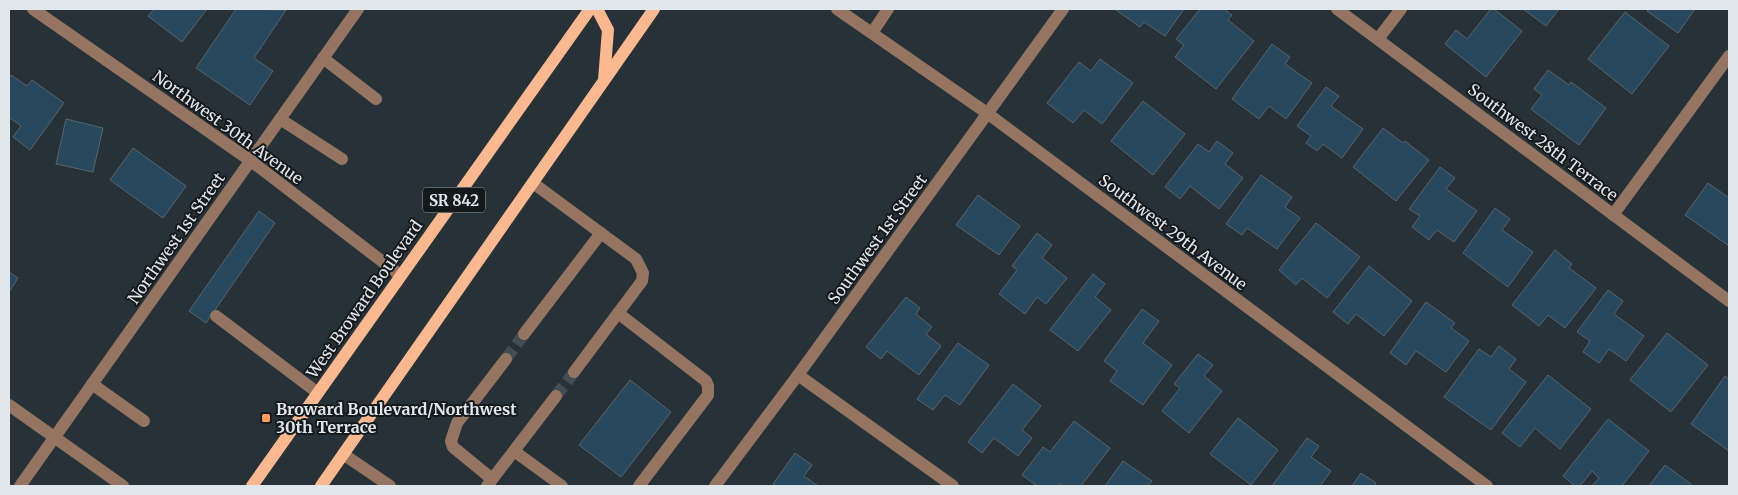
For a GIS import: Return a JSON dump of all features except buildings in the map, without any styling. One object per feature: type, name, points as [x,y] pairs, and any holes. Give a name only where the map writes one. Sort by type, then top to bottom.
[{"type":"main road","name":"West Broward Boulevard","points":[[252,486],[590,9]]},
{"type":"main road","points":[[597,9],[608,30],[604,80]]},
{"type":"main road","name":"SR 842","points":[[320,486],[654,9]]},
{"type":"street","name":"Northwest 30th Avenue","points":[[33,9],[251,161],[400,275]]},
{"type":"street","name":"Northwest 1st Street","points":[[20,486],[358,9]]},
{"type":"street","name":"Southwest 29th Avenue","points":[[837,9],[987,113],[1487,486]]},
{"type":"street","points":[[872,33],[888,9]]},
{"type":"street","name":"Southwest 1st Street","points":[[715,486],[798,375],[1063,9]]},
{"type":"street","name":"Southwest 28th Terrace","points":[[1337,9],[1729,301]]},
{"type":"street","points":[[1378,39],[1401,9]]},
{"type":"street","points":[[1613,215],[1729,56]]},
{"type":"street","points":[[323,58],[376,99]]},
{"type":"street","points":[[280,118],[342,159]]},
{"type":"street","points":[[533,183],[636,259],[643,273],[642,281],[574,372]]},
{"type":"street","points":[[524,334],[601,233]]},
{"type":"street","points":[[618,313],[706,381],[709,390],[708,395],[639,486]]},
{"type":"street","points":[[216,316],[318,393]]},
{"type":"street","points":[[506,359],[457,423],[451,441],[453,447],[490,482],[556,396]]},
{"type":"street","points":[[798,375],[953,486]]},
{"type":"street","points":[[92,384],[144,420]]},
{"type":"street","points":[[9,404],[123,486]]},
{"type":"street","points":[[514,451],[562,486]]},
{"type":"street","points":[[343,454],[390,486]]},
{"type":"tunnel","points":[[506,359],[524,334]]},
{"type":"tunnel","points":[[556,396],[574,372]]},
{"type":"place","name":"Broward Boulevard/Northwest 30th Terrace","points":[[266,418]]}]
